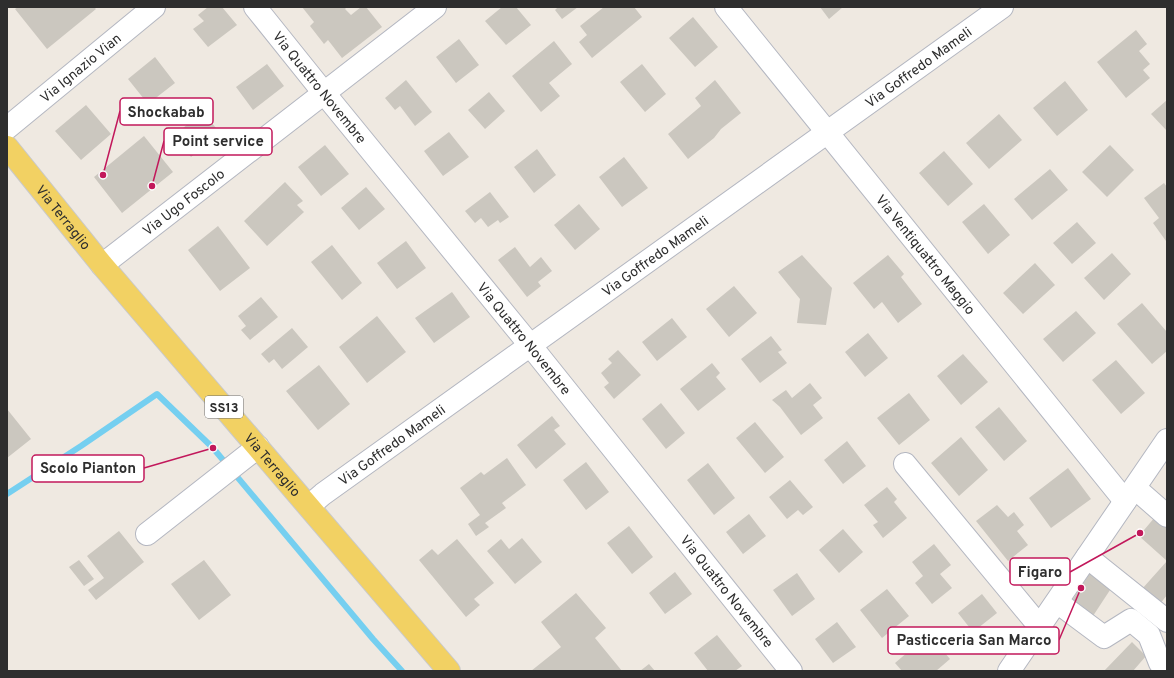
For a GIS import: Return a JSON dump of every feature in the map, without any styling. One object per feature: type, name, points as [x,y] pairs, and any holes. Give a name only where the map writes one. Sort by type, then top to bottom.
[{"type":"main road","name":"Via Terraglio","points":[[7,146],[102,265],[449,671]]},
{"type":"street","name":"Via Ignazio Vian","points":[[7,128],[154,7]]},
{"type":"street","name":"Via Quattro Novembre","points":[[255,7],[530,345],[791,671]]},
{"type":"street","name":"Via Ugo Foscolo","points":[[102,265],[435,7]]},
{"type":"street","name":"Via Ventiquattro Maggio","points":[[726,7],[827,132],[1130,495],[1167,516]]},
{"type":"street","name":"Via Goffredo Mameli","points":[[308,506],[1002,7]]},
{"type":"street","points":[[1009,671],[1167,440]]},
{"type":"street","points":[[147,534],[258,448]]},
{"type":"street","points":[[905,464],[1040,627]]},
{"type":"street","points":[[1087,557],[1167,621]]},
{"type":"street","points":[[1056,602],[1104,637],[1131,620],[1148,636],[1160,664],[1167,670]]},
{"type":"building","points":[[18,7],[94,7],[96,9],[47,49],[15,9]]},
{"type":"building","points":[[208,7],[222,7],[237,25],[208,47],[193,29],[204,21],[198,15]]},
{"type":"building","points":[[302,7],[347,7],[345,9],[351,15],[361,7],[366,7],[382,27],[342,58],[328,40],[324,44],[310,26],[314,22]]},
{"type":"building","points":[[502,7],[516,7],[531,25],[506,45],[485,21]]},
{"type":"building","points":[[558,7],[578,7],[562,19],[555,10]]},
{"type":"building","points":[[604,7],[634,7],[642,17],[592,58],[579,42],[587,35],[580,26]]},
{"type":"building","points":[[820,7],[843,7],[829,19]]},
{"type":"building","points":[[693,17],[718,47],[695,67],[669,38]]},
{"type":"building","points":[[1136,30],[1147,44],[1139,51],[1150,64],[1143,70],[1150,78],[1126,98],[1097,62]]},
{"type":"building","points":[[459,39],[479,65],[456,83],[436,57]]},
{"type":"building","points":[[554,41],[572,64],[549,83],[560,96],[541,112],[512,76]]},
{"type":"building","points":[[155,57],[175,83],[148,104],[128,79]]},
{"type":"building","points":[[267,64],[284,86],[253,110],[236,87]]},
{"type":"building","points":[[642,64],[666,94],[645,112],[620,82]]},
{"type":"building","points":[[406,80],[432,112],[415,126],[400,106],[395,110],[385,98]]},
{"type":"building","points":[[715,80],[741,113],[688,159],[668,134],[701,106],[695,98]]},
{"type":"building","points":[[1065,81],[1088,110],[1057,136],[1033,108]]},
{"type":"building","points":[[489,92],[505,111],[485,129],[468,110]]},
{"type":"building","points":[[1167,100],[1167,131],[1151,114]]},
{"type":"building","points":[[86,105],[111,134],[81,160],[55,131]]},
{"type":"building","points":[[203,112],[220,133],[191,157],[173,136]]},
{"type":"building","points":[[999,114],[1022,140],[989,169],[966,143]]},
{"type":"building","points":[[449,132],[469,157],[443,176],[424,151]]},
{"type":"building","points":[[144,136],[173,172],[122,213],[94,177]]},
{"type":"building","points":[[325,145],[349,174],[321,196],[298,167]]},
{"type":"building","points":[[1110,145],[1134,170],[1107,197],[1082,172]]},
{"type":"building","points":[[537,149],[556,175],[534,193],[514,167]]},
{"type":"building","points":[[944,151],[973,184],[948,206],[919,173]]},
{"type":"building","points":[[624,157],[648,188],[622,207],[599,177]]},
{"type":"building","points":[[1050,169],[1068,190],[1032,220],[1014,199]]},
{"type":"building","points":[[285,182],[303,201],[297,205],[304,212],[267,246],[244,221]]},
{"type":"building","points":[[1164,183],[1167,187],[1166,241],[1153,223],[1159,218],[1144,198]]},
{"type":"building","points":[[366,187],[385,209],[359,230],[341,208]]},
{"type":"building","points":[[490,192],[509,217],[500,223],[498,220],[488,227],[481,218],[475,223],[465,211]]},
{"type":"building","points":[[579,204],[600,229],[575,250],[554,225]]},
{"type":"building","points":[[984,204],[1010,235],[988,254],[962,222]]},
{"type":"building","points":[[1077,222],[1096,243],[1072,264],[1053,243]]},
{"type":"building","points":[[218,226],[250,268],[220,291],[188,250]]},
{"type":"building","points":[[406,241],[426,268],[397,289],[377,263]]},
{"type":"building","points":[[332,245],[362,283],[342,300],[311,262]]},
{"type":"building","points":[[515,247],[530,267],[541,257],[552,271],[538,282],[541,286],[527,297],[498,260]]},
{"type":"building","points":[[1112,253],[1131,274],[1104,300],[1084,278]]},
{"type":"building","points":[[802,255],[832,288],[826,325],[797,323],[800,299],[778,272]]},
{"type":"building","points":[[888,255],[904,274],[901,277],[922,304],[898,323],[882,302],[874,309],[853,283]]},
{"type":"building","points":[[1035,263],[1055,285],[1023,314],[1003,293]]},
{"type":"building","points":[[734,286],[757,313],[729,337],[706,309]]},
{"type":"building","points":[[452,292],[470,317],[434,343],[415,318]]},
{"type":"building","points":[[261,297],[278,317],[250,340],[241,330],[246,326],[238,316]]},
{"type":"building","points":[[1142,303],[1167,332],[1167,351],[1152,364],[1117,324]]},
{"type":"building","points":[[1076,311],[1096,333],[1063,362],[1043,339]]},
{"type":"building","points":[[377,316],[406,352],[367,383],[339,347]]},
{"type":"building","points":[[672,318],[687,337],[657,361],[642,342]]},
{"type":"building","points":[[292,328],[308,347],[282,369],[274,359],[269,363],[261,354]]},
{"type":"building","points":[[868,333],[888,358],[865,377],[845,352]]},
{"type":"building","points":[[771,336],[782,350],[778,352],[787,363],[760,383],[741,359]]},
{"type":"building","points":[[618,350],[641,375],[614,399],[604,387],[609,383],[601,373],[612,363],[608,359]]},
{"type":"building","points":[[963,354],[988,382],[961,405],[937,376]]},
{"type":"building","points":[[1116,360],[1145,393],[1121,414],[1092,380]]},
{"type":"building","points":[[712,363],[720,373],[716,377],[726,389],[698,411],[680,389]]},
{"type":"building","points":[[319,365],[350,404],[318,430],[286,391]]},
{"type":"building","points":[[810,383],[822,398],[813,405],[823,418],[801,435],[780,407],[772,400],[786,390],[792,398]]},
{"type":"building","points":[[909,393],[930,420],[899,445],[877,418]]},
{"type":"building","points":[[661,403],[685,433],[666,449],[642,419]]},
{"type":"building","points":[[999,407],[1027,441],[1004,461],[975,427]]},
{"type":"building","points":[[7,409],[31,439],[7,458]]},
{"type":"building","points":[[552,416],[560,426],[554,430],[566,444],[536,469],[517,445]]},
{"type":"building","points":[[755,422],[784,457],[765,473],[736,438]]},
{"type":"building","points":[[961,437],[988,470],[959,496],[931,463]]},
{"type":"building","points":[[847,441],[866,466],[843,484],[824,460]]},
{"type":"building","points":[[507,458],[526,485],[502,503],[506,508],[485,523],[489,527],[476,536],[468,524],[480,515],[460,488],[481,472],[484,475]]},
{"type":"building","points":[[586,462],[609,492],[586,510],[563,480]]},
{"type":"building","points":[[708,463],[735,498],[714,515],[687,480]]},
{"type":"building","points":[[1068,468],[1091,499],[1051,528],[1029,498]]},
{"type":"building","points":[[790,480],[813,507],[803,515],[798,510],[787,519],[769,497]]},
{"type":"building","points":[[887,487],[897,499],[894,502],[907,518],[883,538],[873,525],[878,522],[864,505]]},
{"type":"building","points":[[997,505],[1008,517],[1014,512],[1024,525],[1017,531],[1028,545],[1008,561],[976,521]]},
{"type":"building","points":[[749,514],[766,536],[743,554],[726,532]]},
{"type":"building","points":[[1155,517],[1167,527],[1167,561],[1139,536]]},
{"type":"building","points":[[629,526],[653,557],[632,574],[607,543]]},
{"type":"building","points":[[843,529],[863,552],[839,573],[819,550]]},
{"type":"building","points":[[119,531],[144,562],[96,600],[88,590],[104,578],[87,556]]},
{"type":"building","points":[[522,538],[542,562],[515,584],[487,551],[501,539],[509,549]]},
{"type":"building","points":[[457,539],[494,583],[474,599],[480,605],[466,617],[419,560],[432,549],[438,555]]},
{"type":"building","points":[[934,544],[951,565],[940,574],[952,588],[932,604],[915,583],[923,576],[912,562]]},
{"type":"building","points":[[79,560],[94,579],[84,586],[69,567]]},
{"type":"building","points":[[204,560],[231,595],[199,620],[171,584]]},
{"type":"building","points":[[1167,561],[1167,595],[1160,604],[1142,589]]},
{"type":"building","points":[[675,572],[692,594],[665,614],[649,593]]},
{"type":"building","points":[[797,573],[815,599],[792,616],[773,590]]},
{"type":"building","points":[[1090,573],[1112,587],[1091,619],[1069,605]]},
{"type":"building","points":[[887,589],[909,616],[882,638],[860,610]]},
{"type":"building","points":[[576,593],[606,628],[595,638],[622,671],[531,671],[561,647],[541,622]]},
{"type":"building","points":[[982,594],[997,613],[973,632],[958,613]]},
{"type":"building","points":[[837,622],[856,647],[833,663],[815,639]]},
{"type":"building","points":[[929,634],[950,659],[936,671],[902,671],[895,663]]},
{"type":"building","points":[[717,635],[742,666],[735,671],[708,671],[694,653]]},
{"type":"building","points":[[1132,642],[1146,656],[1133,671],[1104,671]]},
{"type":"building","points":[[649,664],[655,671],[640,671]]},
{"type":"waterway","points":[[7,494],[157,394],[213,448],[373,639],[402,671]]},
{"type":"place","name":"Shockabab","points":[[103,175]]},
{"type":"place","name":"Point service","points":[[152,186]]},
{"type":"place","name":"Scolo Pianton","points":[[213,448]]},
{"type":"place","name":"Figaro","points":[[1140,533]]},
{"type":"place","name":"Pasticceria San Marco","points":[[1081,588]]}]
